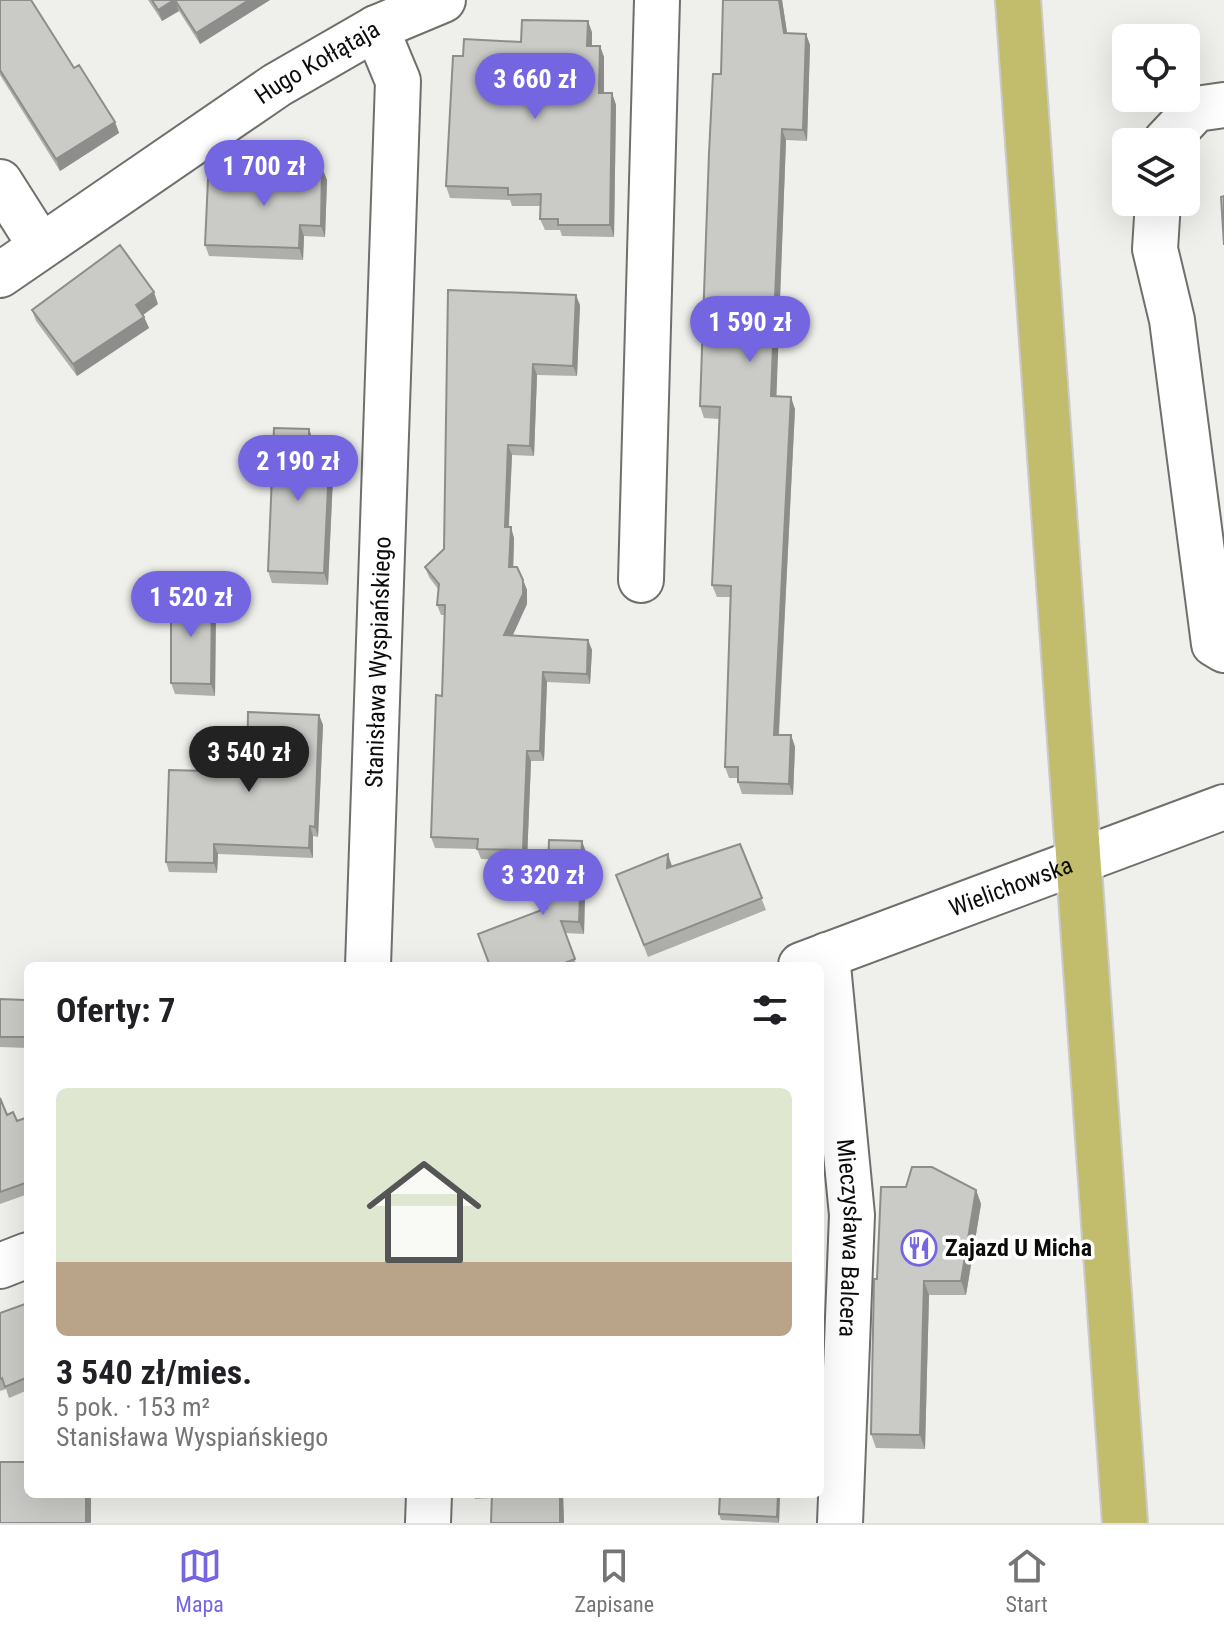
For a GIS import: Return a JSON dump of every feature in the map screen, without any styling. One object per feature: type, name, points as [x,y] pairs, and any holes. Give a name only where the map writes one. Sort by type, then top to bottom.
[{"type":"main road","points":[[1018,0],[1076,862],[1125,1523]]},
{"type":"street","name":"Hugo Kołłątaja","points":[[0,275],[277,85],[376,28],[443,0]]},
{"type":"street","points":[[641,580],[657,0]]},
{"type":"street","name":"Stanisława Wyspiańskiego","points":[[368,962],[398,81],[376,28]]},
{"type":"street","points":[[1178,128],[1196,109],[1224,105]]},
{"type":"street","points":[[0,182],[40,245]]},
{"type":"street","points":[[1157,216],[1155,249],[1172,320],[1214,644],[1224,650]]},
{"type":"street","name":"Wielichowska","points":[[813,960],[1224,807]]},
{"type":"street","name":"Mieczysława Balcera","points":[[824,1032],[852,1215],[840,1523]]},
{"type":"street","points":[[0,1266],[24,1257]]},
{"type":"street","points":[[428,1523],[429,1498]]},
{"type":"building","points":[[0,0],[31,0],[74,68],[79,65],[115,122],[56,159],[0,70]]},
{"type":"building","points":[[152,0],[174,0],[158,10]]},
{"type":"building","points":[[175,0],[249,0],[196,33]]},
{"type":"building","points":[[723,0],[779,0],[784,33],[806,34],[803,130],[782,129],[771,396],[791,397],[774,735],[791,735],[789,784],[738,782],[738,767],[725,767],[731,586],[712,585],[720,407],[700,406],[713,74],[721,74]]},
{"type":"building","points":[[522,20],[588,21],[587,46],[600,46],[599,93],[612,93],[610,225],[558,225],[558,219],[540,219],[541,194],[508,195],[508,188],[446,186],[453,56],[463,56],[464,39],[521,42]]},
{"type":"building","points":[[269,167],[322,168],[321,226],[300,225],[299,248],[205,245],[208,179],[268,178]]},
{"type":"building","points":[[1224,196],[1224,245],[1221,197]]},
{"type":"building","points":[[120,245],[154,292],[136,305],[144,317],[73,364],[32,310]]},
{"type":"building","points":[[448,290],[576,295],[573,366],[533,364],[530,446],[508,445],[505,527],[511,527],[509,567],[517,567],[523,580],[523,594],[504,635],[588,640],[587,674],[543,672],[540,751],[527,751],[523,850],[477,849],[478,839],[431,837],[436,695],[442,696],[445,605],[437,605],[439,584],[425,567],[444,549]]},
{"type":"building","points":[[274,428],[309,429],[309,443],[330,444],[324,573],[268,571]]},
{"type":"building","points":[[171,593],[212,595],[211,684],[171,683]]},
{"type":"building","points":[[248,712],[319,715],[315,827],[310,826],[309,848],[214,844],[214,863],[166,862],[169,770],[247,772]]},
{"type":"building","points":[[549,840],[582,841],[579,922],[561,921],[575,959],[567,962],[488,962],[478,934],[547,908]]},
{"type":"building","points":[[740,844],[762,898],[644,945],[616,875],[668,854],[667,868]]},
{"type":"building","points":[[0,999],[24,1000],[24,1037],[0,1037]]},
{"type":"building","points":[[0,1098],[7,1115],[13,1112],[17,1121],[24,1118],[24,1183],[0,1192]]},
{"type":"building","points":[[912,1167],[932,1167],[976,1190],[961,1281],[924,1281],[920,1435],[871,1434],[874,1279],[877,1279],[881,1187],[906,1187]]},
{"type":"building","points":[[24,1304],[24,1379],[5,1387],[0,1379],[0,1313]]},
{"type":"building","points":[[0,1462],[24,1462],[24,1498],[86,1498],[86,1523],[0,1523]]},
{"type":"building","points":[[492,1498],[560,1498],[560,1523],[491,1523]]},
{"type":"building","points":[[720,1498],[778,1498],[777,1517],[719,1514]]},
{"type":"place","name":"Zajazd U Micha","points":[[919,1248]]}]
